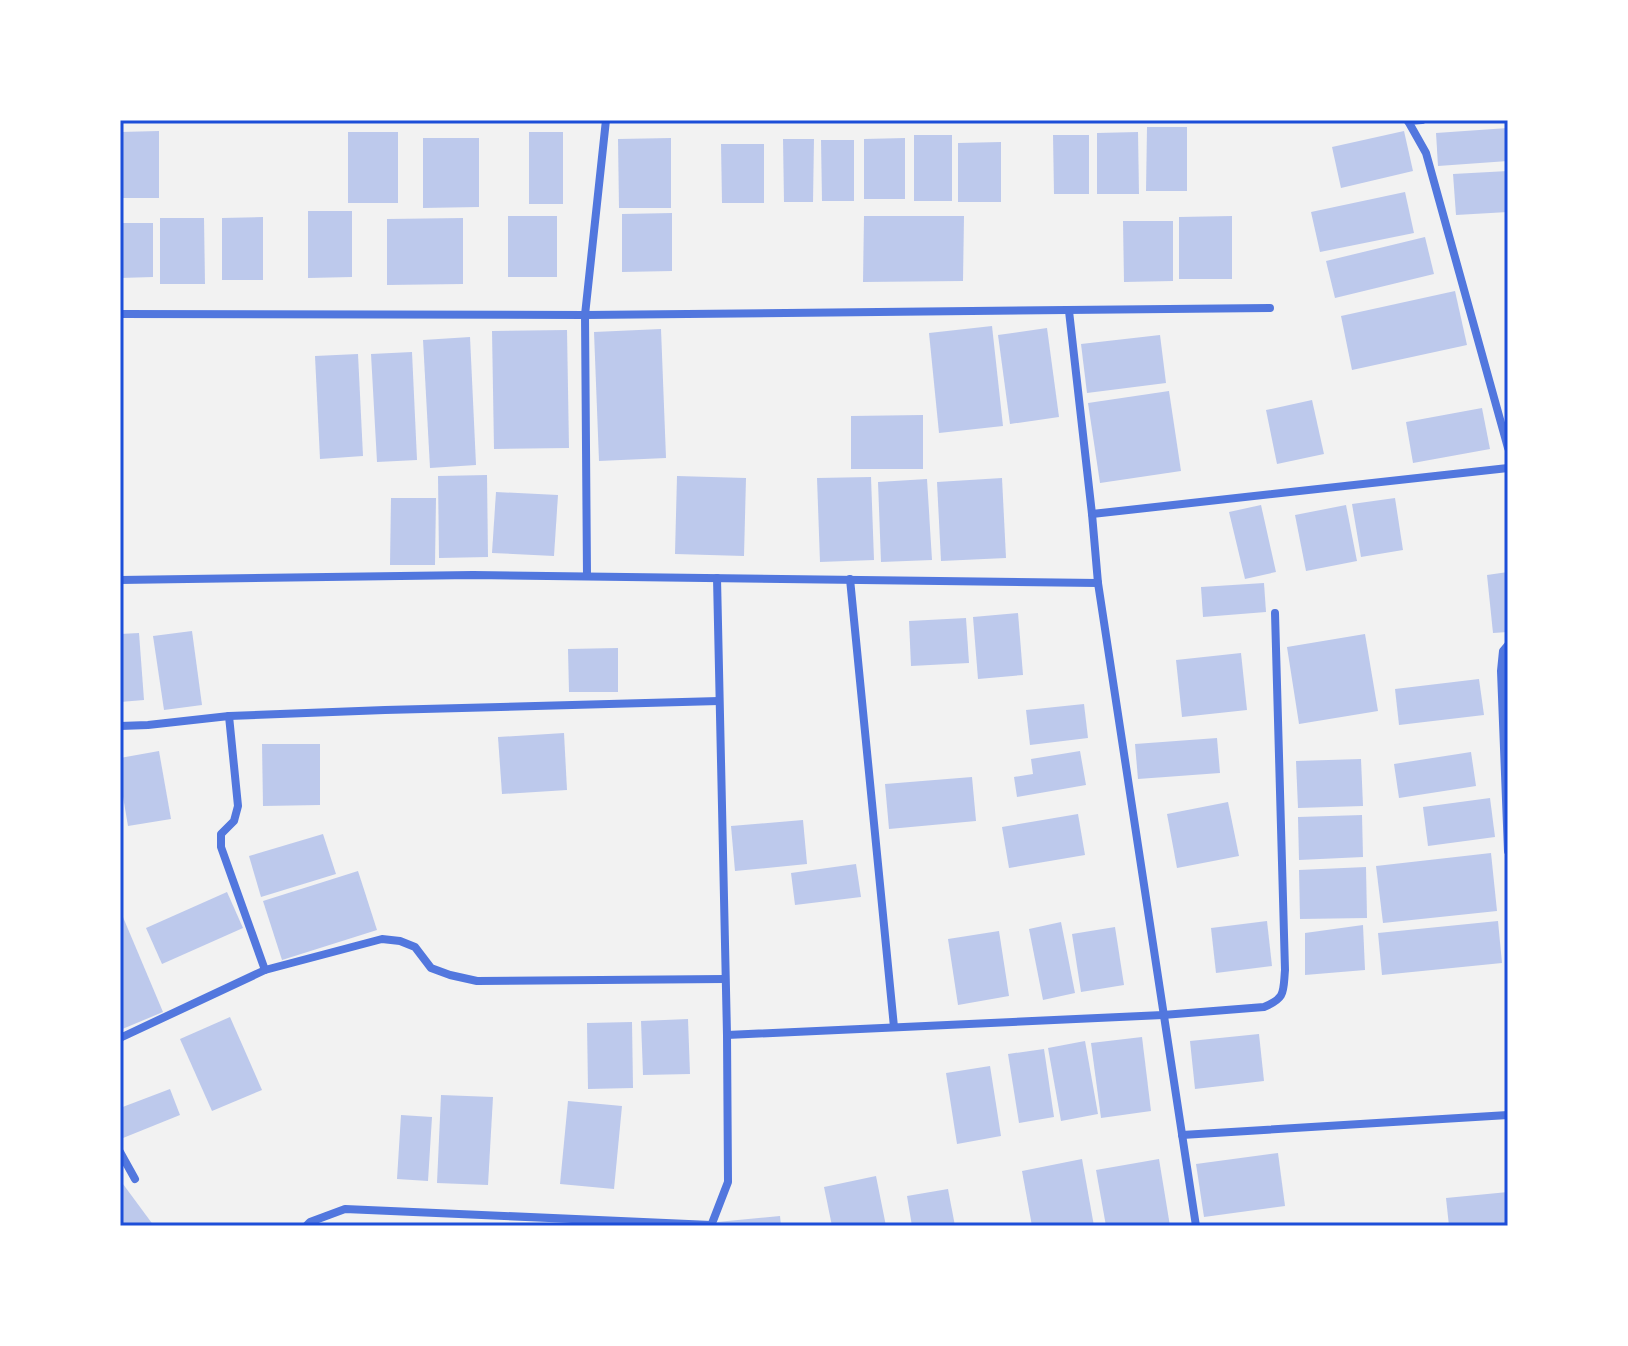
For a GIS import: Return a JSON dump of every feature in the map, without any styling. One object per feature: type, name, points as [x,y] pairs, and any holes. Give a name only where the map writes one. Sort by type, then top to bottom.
[{"type":"street","points":[[587,576],[585,315],[606,120]]},
{"type":"street","points":[[1422,120],[1407,120],[1426,153],[1508,448]]},
{"type":"street","points":[[120,314],[585,315],[1270,308]]},
{"type":"street","points":[[1069,311],[1098,583],[1196,1226]]},
{"type":"street","points":[[1092,514],[1508,468]]},
{"type":"street","points":[[120,580],[473,575],[1098,583]]},
{"type":"street","points":[[306,1226],[345,1209],[711,1225],[728,1182],[717,578]]},
{"type":"street","points":[[850,579],[894,1027]]},
{"type":"street","points":[[727,1035],[1163,1015],[1264,1007],[1277,1001],[1284,990],[1285,970],[1275,613]]},
{"type":"street","points":[[1508,645],[1503,651],[1501,671],[1508,851]]},
{"type":"street","points":[[120,726],[229,716],[719,701]]},
{"type":"street","points":[[229,716],[238,806],[234,821],[221,834],[221,847],[265,970]]},
{"type":"street","points":[[120,1038],[265,970],[382,939],[415,947],[431,968],[477,981],[725,979]]},
{"type":"street","points":[[1182,1135],[1508,1115]]},
{"type":"street","points":[[120,1152],[135,1179]]},
{"type":"building","points":[[1147,127],[1187,127],[1187,191],[1146,191]]},
{"type":"building","points":[[1508,128],[1508,161],[1438,166],[1436,133]]},
{"type":"building","points":[[159,131],[159,198],[120,198],[120,132]]},
{"type":"building","points":[[1404,131],[1413,171],[1341,188],[1332,147]]},
{"type":"building","points":[[348,132],[398,132],[398,203],[348,203]]},
{"type":"building","points":[[529,132],[563,132],[563,204],[529,204]]},
{"type":"building","points":[[1138,132],[1139,194],[1097,194],[1097,133]]},
{"type":"building","points":[[914,135],[952,135],[952,201],[914,201]]},
{"type":"building","points":[[1053,135],[1089,135],[1089,194],[1054,194]]},
{"type":"building","points":[[423,138],[479,138],[479,207],[423,208]]},
{"type":"building","points":[[671,138],[671,208],[619,208],[618,139]]},
{"type":"building","points":[[905,138],[905,199],[864,199],[864,139]]},
{"type":"building","points":[[783,139],[814,139],[813,202],[784,202]]},
{"type":"building","points":[[821,140],[854,140],[854,201],[822,201]]},
{"type":"building","points":[[1001,142],[1001,202],[958,202],[958,143]]},
{"type":"building","points":[[721,144],[764,144],[764,203],[722,203]]},
{"type":"building","points":[[1508,171],[1508,212],[1456,215],[1453,174]]},
{"type":"building","points":[[1405,192],[1414,233],[1320,252],[1311,212]]},
{"type":"building","points":[[308,211],[352,211],[352,277],[308,278]]},
{"type":"building","points":[[672,213],[672,271],[622,272],[622,214]]},
{"type":"building","points":[[508,216],[557,216],[557,277],[508,277]]},
{"type":"building","points":[[864,216],[964,216],[963,281],[863,282]]},
{"type":"building","points":[[1232,216],[1232,279],[1179,279],[1179,217]]},
{"type":"building","points":[[263,217],[263,280],[222,280],[222,218]]},
{"type":"building","points":[[160,218],[204,218],[205,284],[160,284]]},
{"type":"building","points":[[463,218],[463,284],[387,285],[387,219]]},
{"type":"building","points":[[1123,221],[1173,221],[1173,281],[1124,282]]},
{"type":"building","points":[[120,223],[153,223],[153,277],[120,278]]},
{"type":"building","points":[[1425,237],[1434,274],[1335,298],[1326,261]]},
{"type":"building","points":[[1455,291],[1467,345],[1352,370],[1341,316]]},
{"type":"building","points":[[992,326],[1003,426],[939,433],[929,333]]},
{"type":"building","points":[[1047,328],[1059,417],[1010,424],[998,335]]},
{"type":"building","points":[[661,329],[666,458],[599,461],[594,332]]},
{"type":"building","points":[[567,330],[569,448],[494,449],[492,331]]},
{"type":"building","points":[[1160,335],[1166,383],[1087,393],[1081,344]]},
{"type":"building","points":[[470,337],[476,465],[430,468],[423,340]]},
{"type":"building","points":[[412,352],[417,460],[377,462],[371,354]]},
{"type":"building","points":[[358,354],[363,456],[320,459],[315,356]]},
{"type":"building","points":[[1169,391],[1181,471],[1100,483],[1088,403]]},
{"type":"building","points":[[1312,400],[1324,454],[1277,464],[1266,410]]},
{"type":"building","points":[[1482,408],[1490,449],[1413,463],[1406,422]]},
{"type":"building","points":[[923,415],[923,469],[851,469],[851,416]]},
{"type":"building","points":[[487,475],[488,557],[439,558],[438,476]]},
{"type":"building","points":[[677,476],[746,478],[744,556],[675,554]]},
{"type":"building","points":[[871,477],[874,560],[820,562],[817,478]]},
{"type":"building","points":[[1002,478],[1006,558],[941,561],[937,482]]},
{"type":"building","points":[[927,479],[932,560],[881,562],[878,482]]},
{"type":"building","points":[[496,492],[558,495],[554,556],[492,553]]},
{"type":"building","points":[[391,498],[436,498],[435,565],[390,565]]},
{"type":"building","points":[[1395,498],[1403,550],[1361,557],[1352,504]]},
{"type":"building","points":[[1261,505],[1276,572],[1245,579],[1229,512]]},
{"type":"building","points":[[1346,505],[1357,561],[1306,571],[1295,515]]},
{"type":"building","points":[[1508,572],[1508,632],[1493,633],[1487,575]]},
{"type":"building","points":[[1264,583],[1266,612],[1203,617],[1201,587]]},
{"type":"building","points":[[1018,613],[1023,675],[978,679],[973,617]]},
{"type":"building","points":[[966,618],[969,663],[911,666],[909,621]]},
{"type":"building","points":[[192,631],[202,705],[164,710],[153,636]]},
{"type":"building","points":[[139,633],[144,700],[120,702],[120,634]]},
{"type":"building","points":[[1365,634],[1378,711],[1299,724],[1287,647]]},
{"type":"building","points":[[618,648],[618,692],[569,692],[568,649]]},
{"type":"building","points":[[1241,653],[1247,710],[1182,717],[1176,660]]},
{"type":"building","points":[[1479,679],[1484,715],[1399,725],[1395,689]]},
{"type":"building","points":[[1084,704],[1088,738],[1030,745],[1026,710]]},
{"type":"building","points":[[564,733],[567,790],[502,794],[498,737]]},
{"type":"building","points":[[1217,738],[1220,773],[1138,779],[1135,744]]},
{"type":"building","points":[[262,744],[320,744],[320,805],[263,806]]},
{"type":"building","points":[[159,751],[171,819],[128,826],[120,779],[120,758]]},
{"type":"building","points":[[1080,751],[1086,785],[1017,797],[1014,777],[1033,774],[1031,759]]},
{"type":"building","points":[[1471,752],[1476,786],[1399,798],[1394,764]]},
{"type":"building","points":[[1361,759],[1363,806],[1298,808],[1296,761]]},
{"type":"building","points":[[972,777],[976,821],[889,829],[885,784]]},
{"type":"building","points":[[1490,798],[1495,837],[1428,846],[1423,807]]},
{"type":"building","points":[[1228,802],[1239,856],[1177,868],[1167,814]]},
{"type":"building","points":[[1078,814],[1085,855],[1009,868],[1002,827]]},
{"type":"building","points":[[1362,815],[1363,857],[1299,860],[1298,817]]},
{"type":"building","points":[[803,820],[807,864],[735,871],[731,826]]},
{"type":"building","points":[[323,834],[336,874],[261,897],[249,856]]},
{"type":"building","points":[[1491,853],[1497,911],[1383,923],[1376,866]]},
{"type":"building","points":[[856,864],[861,897],[795,905],[791,873]]},
{"type":"building","points":[[1366,867],[1367,918],[1300,919],[1299,870]]},
{"type":"building","points":[[358,871],[377,930],[282,960],[263,901]]},
{"type":"building","points":[[227,892],[243,928],[162,964],[146,928]]},
{"type":"building","points":[[120,910],[163,1012],[120,1030]]},
{"type":"building","points":[[1267,921],[1272,966],[1216,973],[1211,928]]},
{"type":"building","points":[[1498,921],[1502,963],[1382,975],[1378,933]]},
{"type":"building","points":[[1061,922],[1075,993],[1043,1000],[1029,929]]},
{"type":"building","points":[[1363,925],[1365,970],[1305,975],[1305,933]]},
{"type":"building","points":[[1115,927],[1124,985],[1081,992],[1072,934]]},
{"type":"building","points":[[999,931],[1009,996],[958,1005],[948,939]]},
{"type":"building","points":[[230,1017],[262,1090],[212,1111],[180,1039]]},
{"type":"building","points":[[688,1019],[690,1074],[643,1075],[641,1021]]},
{"type":"building","points":[[632,1022],[633,1088],[588,1089],[587,1023]]},
{"type":"building","points":[[1259,1034],[1264,1081],[1195,1089],[1190,1041]]},
{"type":"building","points":[[1142,1037],[1151,1111],[1101,1118],[1091,1043]]},
{"type":"building","points":[[1085,1041],[1098,1114],[1061,1121],[1048,1048]]},
{"type":"building","points":[[1044,1049],[1054,1117],[1019,1123],[1008,1054]]},
{"type":"building","points":[[990,1066],[1001,1136],[957,1144],[946,1073]]},
{"type":"building","points":[[170,1089],[180,1115],[123,1138],[120,1108]]},
{"type":"building","points":[[441,1095],[493,1097],[488,1185],[437,1183]]},
{"type":"building","points":[[568,1101],[622,1106],[614,1189],[560,1184]]},
{"type":"building","points":[[401,1115],[432,1117],[428,1181],[397,1179]]},
{"type":"building","points":[[1278,1153],[1285,1206],[1204,1217],[1196,1164]]},
{"type":"building","points":[[1082,1159],[1094,1226],[1032,1226],[1022,1171]]},
{"type":"building","points":[[1159,1159],[1170,1226],[1106,1226],[1096,1170]]},
{"type":"building","points":[[876,1176],[886,1226],[832,1226],[824,1187]]},
{"type":"building","points":[[123,1184],[154,1226],[120,1226],[120,1186]]},
{"type":"building","points":[[948,1189],[955,1226],[912,1226],[907,1196]]},
{"type":"building","points":[[1508,1192],[1508,1226],[1449,1226],[1446,1198]]},
{"type":"building","points":[[780,1216],[781,1226],[718,1226],[717,1222]]}]
